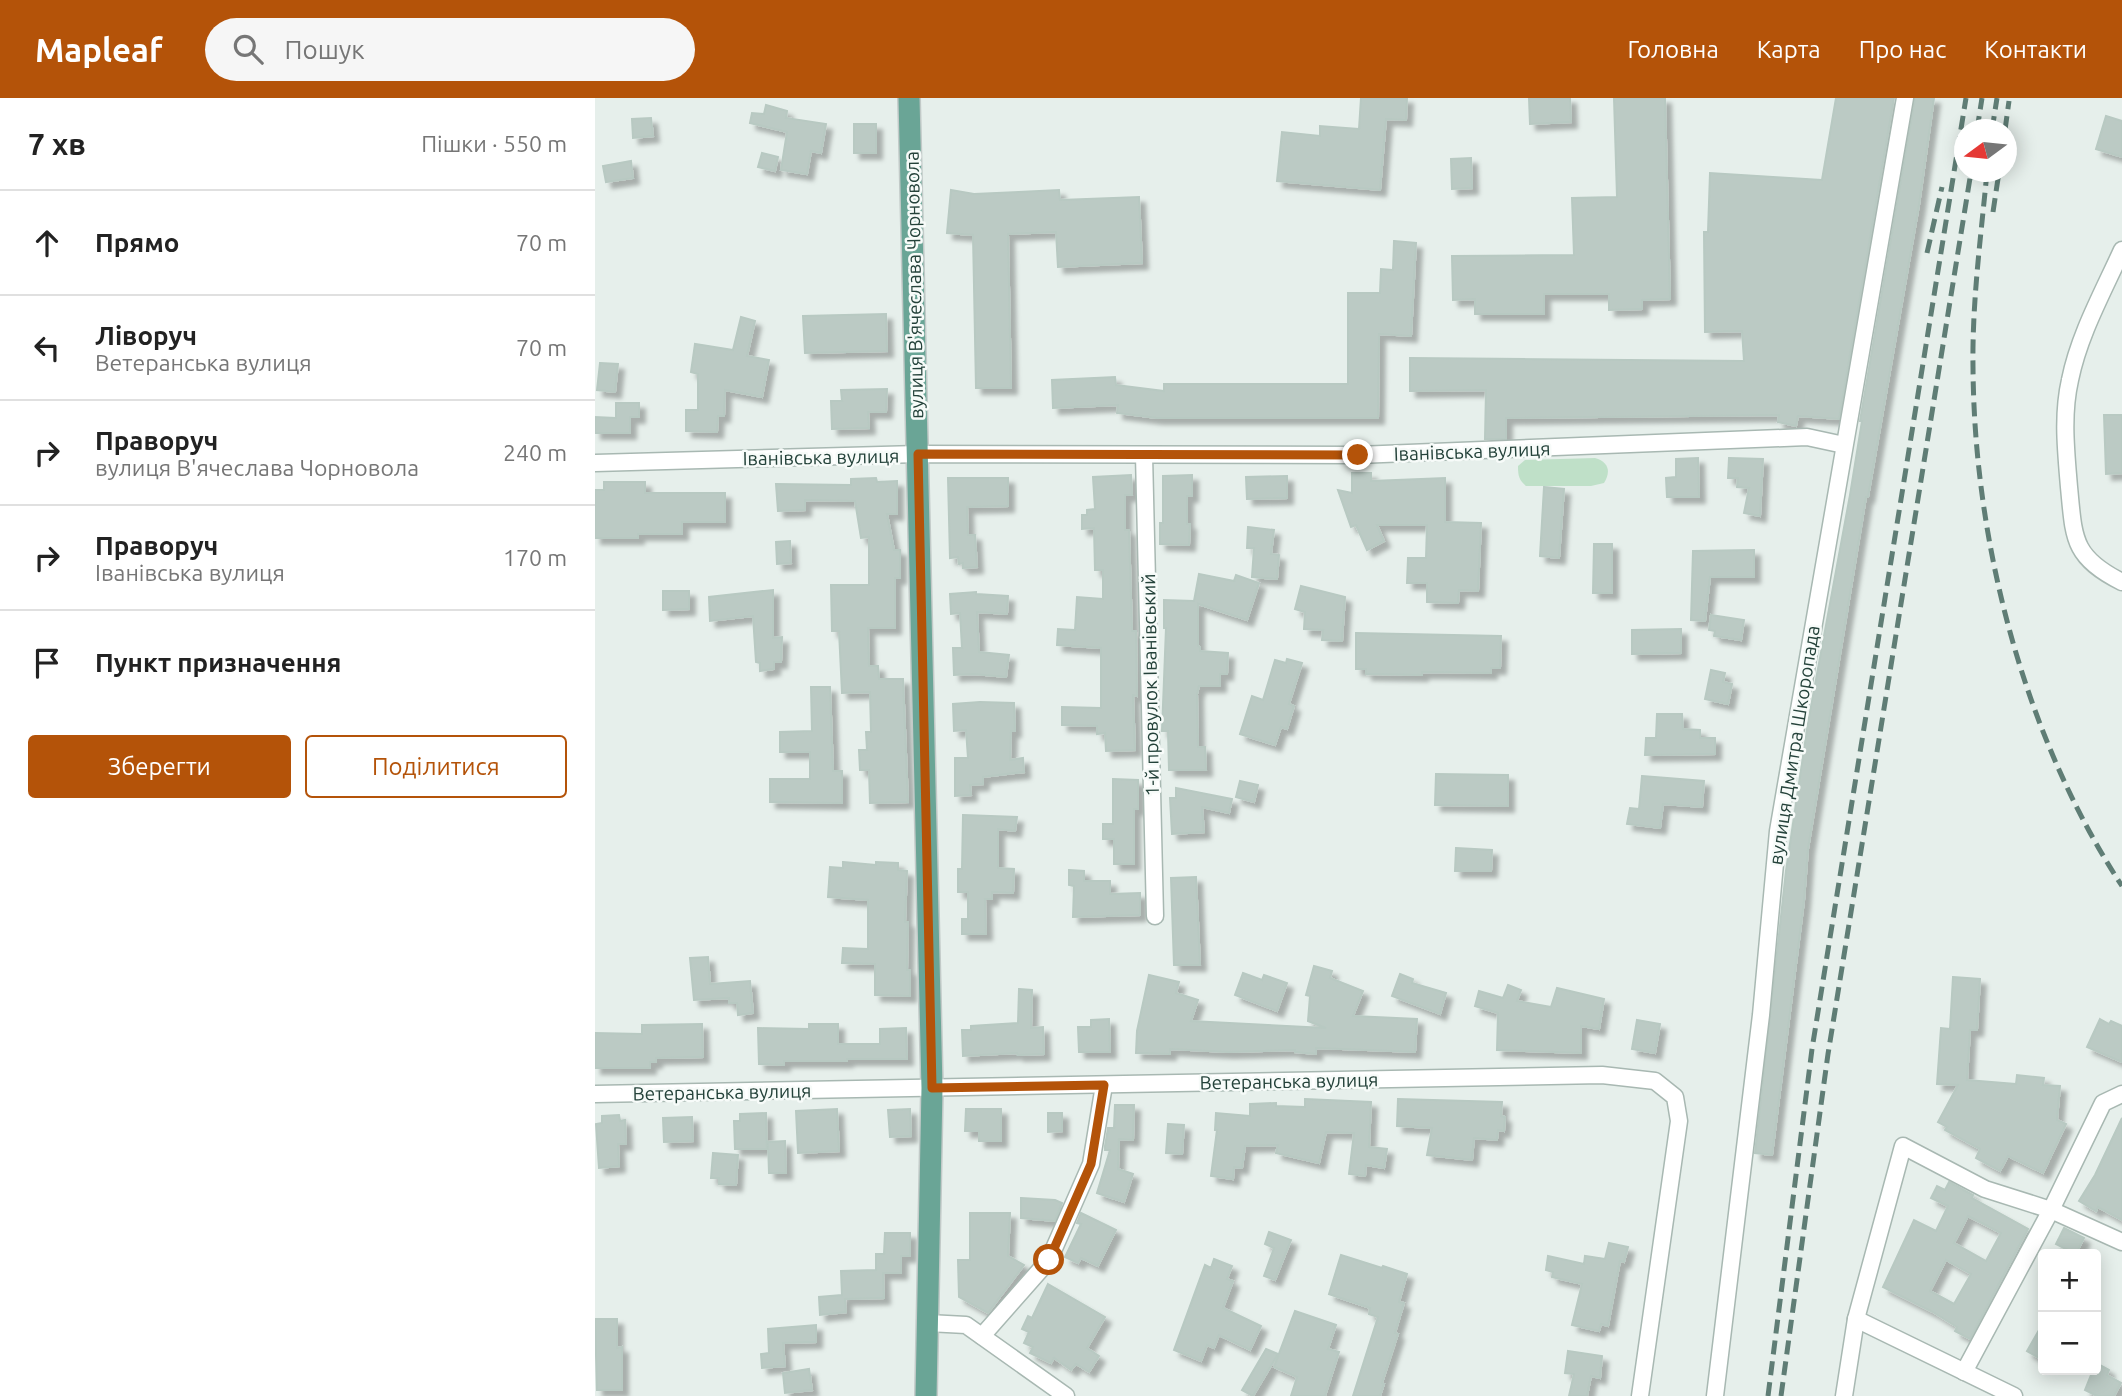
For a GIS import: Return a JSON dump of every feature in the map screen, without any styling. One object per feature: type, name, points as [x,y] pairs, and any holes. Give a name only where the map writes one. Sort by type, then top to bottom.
[{"type":"main road","name":"вулиця В'ячеслава Чорновола","points":[[909,98],[932,1088],[926,1396]]},
{"type":"street","name":"вулиця Дмитра Шкоропада","points":[[1715,1396],[1761,1015],[1778,831],[1905,98]]},
{"type":"street","points":[[2122,250],[2082,341],[2069,380],[2064,429],[2073,531],[2083,556],[2102,572],[2122,582]]},
{"type":"street","name":"Іванівська вулиця","points":[[595,463],[918,454],[1358,455],[1807,437],[1844,444]]},
{"type":"street","name":"1-й провулок Іванівський","points":[[1144,455],[1155,916]]},
{"type":"street","name":"Ветеранська вулиця","points":[[595,1094],[1602,1075],[1655,1081],[1675,1097],[1679,1121],[1640,1396]]},
{"type":"street","points":[[982,1336],[1049,1260],[1091,1164],[1104,1085]]},
{"type":"street","points":[[1964,1372],[2051,1210],[2103,1103],[2122,1094]]},
{"type":"street","points":[[1844,1396],[1856,1319],[1903,1146],[1985,1189],[2051,1210],[2122,1242]]},
{"type":"street","points":[[1856,1319],[2014,1396]]},
{"type":"street","points":[[928,1323],[966,1325],[1066,1396]]},
{"type":"green space","points":[[1595,458],[1606,465],[1608,475],[1604,483],[1591,486],[1526,486],[1520,480],[1518,466],[1525,460]]},
{"type":"building","points":[[1361,98],[1407,98],[1406,120],[1386,119],[1380,190],[1277,181],[1282,132],[1320,136],[1320,126],[1359,129]]},
{"type":"building","points":[[1529,98],[1570,98],[1571,122],[1530,124]]},
{"type":"building","points":[[1614,98],[1665,98],[1670,299],[1642,300],[1642,309],[1609,310],[1609,294],[1544,294],[1544,314],[1475,314],[1475,299],[1453,300],[1452,256],[1574,255],[1572,198],[1617,197]]},
{"type":"building","points":[[1836,98],[1894,98],[1839,419],[1798,416],[1796,426],[1778,422],[1779,415],[1506,418],[1506,439],[1485,439],[1486,390],[1410,391],[1410,358],[1744,361],[1742,331],[1705,332],[1704,232],[1708,232],[1710,173],[1822,180]]},
{"type":"building","points":[[1915,98],[1934,98],[1919,205],[1866,497],[1808,849],[1804,901],[1772,1155],[1755,1153],[1786,871],[1808,723],[1850,495]]},
{"type":"building","points":[[766,105],[787,111],[786,118],[826,124],[821,153],[811,151],[807,174],[781,170],[787,132],[750,123],[752,113],[764,114]]},
{"type":"building","points":[[2106,116],[2122,121],[2122,157],[2096,149]]},
{"type":"building","points":[[651,118],[653,136],[633,138],[632,119]]},
{"type":"building","points":[[854,124],[876,124],[876,153],[854,153]]},
{"type":"building","points":[[762,153],[778,157],[775,171],[758,167]]},
{"type":"building","points":[[1471,158],[1472,188],[1452,189],[1451,159]]},
{"type":"building","points":[[631,161],[633,178],[606,182],[603,166]]},
{"type":"building","points":[[951,190],[974,194],[1059,190],[1060,200],[1139,197],[1142,263],[1058,267],[1056,232],[1008,234],[1011,388],[976,388],[973,235],[947,233]]},
{"type":"building","points":[[1394,241],[1416,243],[1411,336],[1379,334],[1378,418],[1157,418],[1117,413],[1118,405],[1053,408],[1052,380],[1115,377],[1116,385],[1164,391],[1164,384],[1348,384],[1348,293],[1380,293],[1381,269],[1393,270]]},
{"type":"building","points":[[886,314],[887,351],[805,353],[803,316]]},
{"type":"building","points":[[741,317],[755,321],[747,356],[769,360],[762,397],[725,390],[724,416],[718,416],[717,432],[686,431],[686,410],[698,410],[698,374],[691,372],[695,344],[733,350]]},
{"type":"building","points":[[600,363],[618,364],[615,392],[597,390]]},
{"type":"building","points":[[887,389],[886,412],[868,412],[869,428],[832,429],[831,401],[842,401],[841,390]]},
{"type":"building","points":[[616,403],[639,403],[639,417],[630,417],[630,433],[595,433],[595,417],[616,418]]},
{"type":"building","points":[[2104,415],[2122,415],[2122,473],[2106,474]]},
{"type":"building","points":[[1698,458],[1699,497],[1667,497],[1666,478],[1676,477],[1676,459]]},
{"type":"building","points":[[1729,458],[1763,459],[1760,516],[1744,513],[1749,488],[1737,487],[1738,478],[1728,478]]},
{"type":"building","points":[[1352,473],[1371,473],[1371,481],[1445,478],[1445,522],[1481,523],[1478,591],[1459,590],[1458,603],[1427,602],[1427,583],[1407,583],[1408,558],[1426,558],[1427,525],[1377,525],[1384,541],[1367,550],[1356,525],[1351,527],[1338,490],[1352,493]]},
{"type":"building","points":[[1131,475],[1132,495],[1125,495],[1125,530],[1129,530],[1132,631],[1136,631],[1137,696],[1133,695],[1135,750],[1106,751],[1105,733],[1097,734],[1097,726],[1062,725],[1062,707],[1101,708],[1101,648],[1057,645],[1058,629],[1075,630],[1077,597],[1103,599],[1103,570],[1095,570],[1094,528],[1082,529],[1082,515],[1087,515],[1087,510],[1095,509],[1093,477]]},
{"type":"building","points":[[1192,475],[1192,496],[1187,496],[1189,545],[1160,544],[1163,476]]},
{"type":"building","points":[[1287,476],[1287,498],[1247,499],[1246,477]]},
{"type":"building","points":[[876,478],[877,482],[897,481],[897,514],[887,514],[894,550],[900,550],[900,578],[895,578],[895,628],[868,628],[869,666],[878,666],[879,679],[903,679],[908,802],[870,803],[869,770],[860,770],[859,750],[867,750],[866,732],[871,732],[870,692],[842,693],[839,631],[832,631],[831,585],[869,585],[869,537],[861,538],[855,501],[805,500],[805,510],[778,511],[776,484],[851,485],[851,479]]},
{"type":"building","points":[[948,478],[1008,478],[1008,506],[967,507],[968,535],[975,535],[977,567],[963,568],[958,557],[950,558]]},
{"type":"building","points":[[604,482],[645,482],[645,493],[725,493],[725,522],[682,522],[682,534],[595,538],[595,490],[604,490]]},
{"type":"building","points":[[1544,487],[1564,489],[1559,558],[1540,556]]},
{"type":"building","points":[[1248,527],[1274,530],[1271,554],[1279,555],[1277,579],[1252,577],[1254,548],[1247,548]]},
{"type":"building","points":[[790,541],[791,563],[777,564],[776,542]]},
{"type":"building","points":[[1594,544],[1612,544],[1612,593],[1593,593]]},
{"type":"building","points":[[1754,550],[1754,577],[1710,577],[1705,621],[1691,620],[1693,551]]},
{"type":"building","points":[[1199,574],[1234,581],[1236,575],[1259,583],[1247,620],[1198,604],[1200,651],[1228,653],[1227,674],[1220,674],[1220,686],[1199,686],[1197,694],[1198,747],[1205,747],[1206,770],[1169,770],[1168,731],[1162,731],[1166,628],[1164,600],[1194,601]]},
{"type":"building","points":[[1301,586],[1345,597],[1342,641],[1322,640],[1323,630],[1304,629],[1305,612],[1295,609]]},
{"type":"building","points":[[773,590],[773,638],[782,637],[781,662],[774,662],[774,669],[760,671],[760,663],[756,662],[753,616],[710,621],[709,597]]},
{"type":"building","points":[[663,591],[689,591],[689,609],[663,610]]},
{"type":"building","points":[[976,592],[1008,596],[1007,614],[977,612],[979,652],[1009,655],[1006,677],[954,675],[953,648],[962,648],[960,613],[951,614],[950,594]]},
{"type":"building","points":[[1711,615],[1744,620],[1741,640],[1714,636],[1715,631],[1709,630]]},
{"type":"building","points":[[1681,629],[1681,653],[1632,654],[1632,630]]},
{"type":"building","points":[[1356,633],[1501,636],[1500,668],[1491,668],[1491,673],[1366,674],[1366,669],[1356,669]]},
{"type":"building","points":[[1287,659],[1302,663],[1289,704],[1294,706],[1287,729],[1281,727],[1275,745],[1240,734],[1252,696],[1263,700],[1275,660],[1286,663]]},
{"type":"building","points":[[1711,670],[1725,673],[1723,682],[1732,684],[1728,704],[1705,699]]},
{"type":"building","points":[[811,687],[830,687],[833,771],[842,771],[842,803],[770,802],[770,779],[810,779],[810,752],[780,752],[780,732],[812,731]]},
{"type":"building","points":[[1014,703],[1015,731],[1011,731],[1010,760],[1023,758],[1024,772],[983,777],[983,784],[970,785],[971,795],[955,796],[955,758],[968,758],[966,730],[954,731],[953,704]]},
{"type":"building","points":[[1657,714],[1682,714],[1683,729],[1700,730],[1700,738],[1715,738],[1715,754],[1645,755],[1646,738],[1656,738]]},
{"type":"building","points":[[1436,774],[1508,775],[1508,806],[1435,805]]},
{"type":"building","points":[[1642,776],[1704,781],[1702,807],[1663,804],[1660,828],[1627,824],[1630,808],[1639,809]]},
{"type":"building","points":[[1113,779],[1138,780],[1138,809],[1134,809],[1134,864],[1114,864],[1114,839],[1103,839],[1103,824],[1113,824]]},
{"type":"building","points":[[1240,781],[1258,785],[1254,802],[1236,797]]},
{"type":"building","points":[[1176,788],[1232,799],[1229,813],[1202,807],[1204,832],[1172,834],[1170,798],[1176,798]]},
{"type":"building","points":[[963,815],[1017,817],[1015,831],[998,829],[998,868],[1014,869],[1013,893],[992,892],[992,899],[985,899],[986,934],[962,934],[962,919],[968,919],[968,892],[958,892],[958,869],[962,869]]},
{"type":"building","points":[[1456,848],[1492,850],[1491,871],[1455,871]]},
{"type":"building","points":[[843,862],[876,865],[876,862],[898,863],[898,870],[907,871],[905,922],[908,922],[907,970],[910,970],[910,996],[875,995],[875,964],[842,963],[843,948],[868,949],[868,900],[828,897],[830,867],[843,868]]},
{"type":"building","points":[[1069,870],[1084,871],[1084,881],[1110,881],[1110,894],[1140,893],[1140,915],[1073,917],[1074,886],[1069,885]]},
{"type":"building","points":[[1196,877],[1200,965],[1174,965],[1171,878]]},
{"type":"building","points":[[708,957],[710,984],[750,981],[753,1013],[738,1015],[737,1003],[729,1003],[729,998],[694,1000],[690,958]]},
{"type":"building","points":[[1314,966],[1332,971],[1330,978],[1363,991],[1353,1016],[1417,1019],[1415,1052],[1316,1048],[1316,1054],[1295,1050],[1228,1052],[1170,1049],[1170,1054],[1136,1053],[1137,1031],[1149,975],[1179,982],[1176,993],[1198,1000],[1191,1021],[1326,1028],[1308,1021],[1310,996],[1306,995]]},
{"type":"building","points":[[1243,973],[1262,980],[1264,975],[1287,983],[1277,1011],[1235,995]]},
{"type":"building","points":[[1400,974],[1413,979],[1412,983],[1446,993],[1440,1014],[1392,996]]},
{"type":"building","points":[[1953,977],[1980,979],[1977,1030],[1970,1030],[1967,1080],[2016,1084],[2017,1075],[2044,1078],[2043,1085],[2060,1086],[2057,1120],[2066,1124],[2043,1173],[2008,1156],[2000,1171],[1976,1158],[1980,1149],[1945,1130],[1947,1127],[1938,1122],[1958,1085],[1937,1084],[1941,1028],[1950,1029]]},
{"type":"building","points":[[1508,985],[1521,990],[1517,1001],[1551,1007],[1557,988],[1604,999],[1599,1029],[1581,1026],[1581,1053],[1497,1050],[1498,1013],[1475,1006],[1479,991],[1503,998]]},
{"type":"building","points":[[1019,989],[1032,990],[1031,1028],[1043,1027],[1044,1054],[963,1056],[962,1030],[971,1030],[971,1026],[1018,1023]]},
{"type":"building","points":[[1109,1019],[1110,1052],[1079,1052],[1078,1027],[1091,1027],[1091,1020]]},
{"type":"building","points":[[2100,1019],[2122,1026],[2122,1062],[2087,1047]]},
{"type":"building","points":[[1637,1020],[1660,1024],[1655,1053],[1632,1049]]},
{"type":"building","points":[[702,1024],[703,1057],[656,1058],[656,1062],[650,1062],[650,1068],[595,1068],[595,1033],[642,1034],[642,1025]]},
{"type":"building","points":[[809,1024],[838,1024],[838,1044],[880,1044],[880,1029],[906,1028],[907,1059],[784,1061],[784,1065],[759,1064],[758,1028],[809,1029]]},
{"type":"building","points":[[1305,1099],[1371,1102],[1369,1147],[1387,1149],[1384,1168],[1366,1165],[1365,1176],[1349,1174],[1354,1133],[1326,1132],[1319,1163],[1276,1153],[1278,1145],[1245,1146],[1242,1168],[1234,1167],[1233,1179],[1211,1176],[1217,1130],[1216,1113],[1250,1116],[1250,1104],[1276,1103],[1276,1106],[1305,1107]]},
{"type":"building","points":[[1398,1099],[1502,1102],[1504,1131],[1498,1130],[1497,1140],[1474,1138],[1472,1160],[1427,1155],[1432,1128],[1397,1126]]},
{"type":"building","points":[[1115,1105],[1134,1105],[1133,1140],[1119,1139],[1118,1169],[1133,1174],[1124,1202],[1097,1193],[1110,1150],[1105,1150],[1105,1146],[1108,1128],[1114,1128]]},
{"type":"building","points":[[837,1109],[839,1151],[798,1153],[796,1111]]},
{"type":"building","points":[[910,1109],[911,1136],[890,1137],[888,1110]]},
{"type":"building","points":[[966,1109],[1001,1109],[1001,1141],[979,1141],[979,1131],[965,1131]]},
{"type":"building","points":[[766,1113],[767,1149],[735,1149],[734,1121],[740,1121],[740,1114]]},
{"type":"building","points":[[1048,1113],[1062,1113],[1062,1131],[1048,1132]]},
{"type":"building","points":[[619,1115],[620,1121],[625,1120],[626,1144],[618,1144],[619,1166],[599,1168],[596,1124],[602,1123],[602,1116]]},
{"type":"building","points":[[692,1117],[693,1141],[664,1142],[663,1118]]},
{"type":"building","points":[[2122,1118],[2122,1220],[2098,1207],[2096,1211],[2079,1201],[2095,1175]]},
{"type":"building","points":[[1168,1124],[1184,1125],[1182,1154],[1166,1153]]},
{"type":"building","points":[[785,1141],[786,1173],[769,1173],[768,1142]]},
{"type":"building","points":[[713,1153],[738,1155],[736,1185],[719,1184],[719,1178],[711,1178]]},
{"type":"building","points":[[1949,1182],[2028,1229],[1970,1339],[1955,1331],[1957,1327],[1933,1312],[1883,1287],[1914,1220],[1936,1231],[1948,1206],[1931,1198],[1937,1186],[1945,1190]],"holes":[[[1968,1216],[2001,1233],[1986,1261],[1954,1243]],[[1946,1260],[1971,1274],[1954,1304],[1930,1291]]]},
{"type":"building","points":[[1021,1198],[1055,1200],[1062,1203],[1055,1221],[1021,1218]]},
{"type":"building","points":[[970,1213],[1010,1213],[1008,1256],[1024,1265],[988,1313],[959,1297],[958,1260],[970,1260]]},
{"type":"building","points":[[1081,1213],[1116,1230],[1098,1266],[1081,1258],[1078,1263],[1065,1257],[1081,1224],[1077,1223]]},
{"type":"building","points":[[2064,1228],[2084,1238],[2078,1249],[2066,1249],[2056,1244]]},
{"type":"building","points":[[1269,1232],[1291,1240],[1275,1280],[1264,1276],[1274,1248],[1265,1244]]},
{"type":"building","points":[[885,1233],[910,1233],[910,1256],[901,1256],[901,1273],[883,1273],[884,1298],[845,1299],[846,1312],[820,1315],[819,1297],[842,1295],[841,1271],[876,1270],[876,1254],[884,1254]]},
{"type":"building","points":[[1609,1243],[1628,1247],[1624,1262],[1620,1261],[1608,1326],[1601,1324],[1599,1331],[1572,1325],[1582,1284],[1552,1277],[1553,1272],[1546,1270],[1548,1256],[1584,1264],[1585,1256],[1605,1259]]},
{"type":"building","points":[[1341,1255],[1407,1274],[1399,1302],[1404,1303],[1395,1333],[1398,1334],[1380,1396],[1353,1396],[1378,1317],[1369,1314],[1370,1308],[1329,1294]]},
{"type":"building","points":[[1214,1259],[1232,1266],[1227,1279],[1233,1281],[1223,1308],[1261,1326],[1250,1350],[1219,1335],[1214,1348],[1207,1345],[1201,1361],[1174,1350],[1205,1265],[1211,1268]]},
{"type":"building","points":[[1048,1284],[1105,1317],[1087,1348],[1099,1356],[1089,1372],[1076,1364],[1071,1370],[1054,1358],[1051,1363],[1030,1353],[1033,1347],[1024,1343],[1029,1332],[1022,1329],[1028,1316],[1032,1318]]},
{"type":"building","points":[[1295,1311],[1336,1325],[1328,1349],[1339,1352],[1325,1396],[1291,1396],[1297,1377],[1274,1367]]},
{"type":"building","points":[[595,1319],[617,1319],[617,1348],[622,1347],[622,1390],[597,1390]]},
{"type":"building","points":[[816,1325],[816,1342],[783,1343],[785,1366],[762,1368],[761,1354],[769,1353],[768,1329]]},
{"type":"building","points":[[2038,1332],[2038,1357],[2027,1351]]},
{"type":"building","points":[[1266,1349],[1278,1354],[1253,1396],[1242,1390]]},
{"type":"building","points":[[1568,1351],[1602,1356],[1600,1378],[1591,1376],[1587,1396],[1569,1396],[1574,1374],[1565,1373]]},
{"type":"building","points":[[2101,1366],[2109,1370],[2107,1375],[2121,1383],[2114,1396],[2097,1396],[2085,1390],[2091,1375],[2101,1375]]},
{"type":"building","points":[[809,1369],[812,1390],[785,1393],[783,1373]]},
{"type":"railway","points":[[1768,1396],[1812,1049],[1966,98]]},
{"type":"railway","points":[[1979,119],[1982,98]]},
{"type":"railway","points":[[1994,119],[1997,98]]},
{"type":"railway","points":[[2007,119],[2009,101]]},
{"type":"railway","points":[[1781,1396],[1828,1054],[1969,182]]},
{"type":"railway","points":[[1986,182],[1975,294],[1973,367],[1983,502],[1995,570],[2011,637],[2032,703],[2058,767],[2088,828],[2122,886]]},
{"type":"railway","points":[[1993,212],[1998,182]]},
{"type":"railway","points":[[1927,253],[1942,187]]},
{"type":"route","points":[[1049,1260],[1091,1164],[1104,1085],[932,1088],[918,454],[1358,455]]}]
